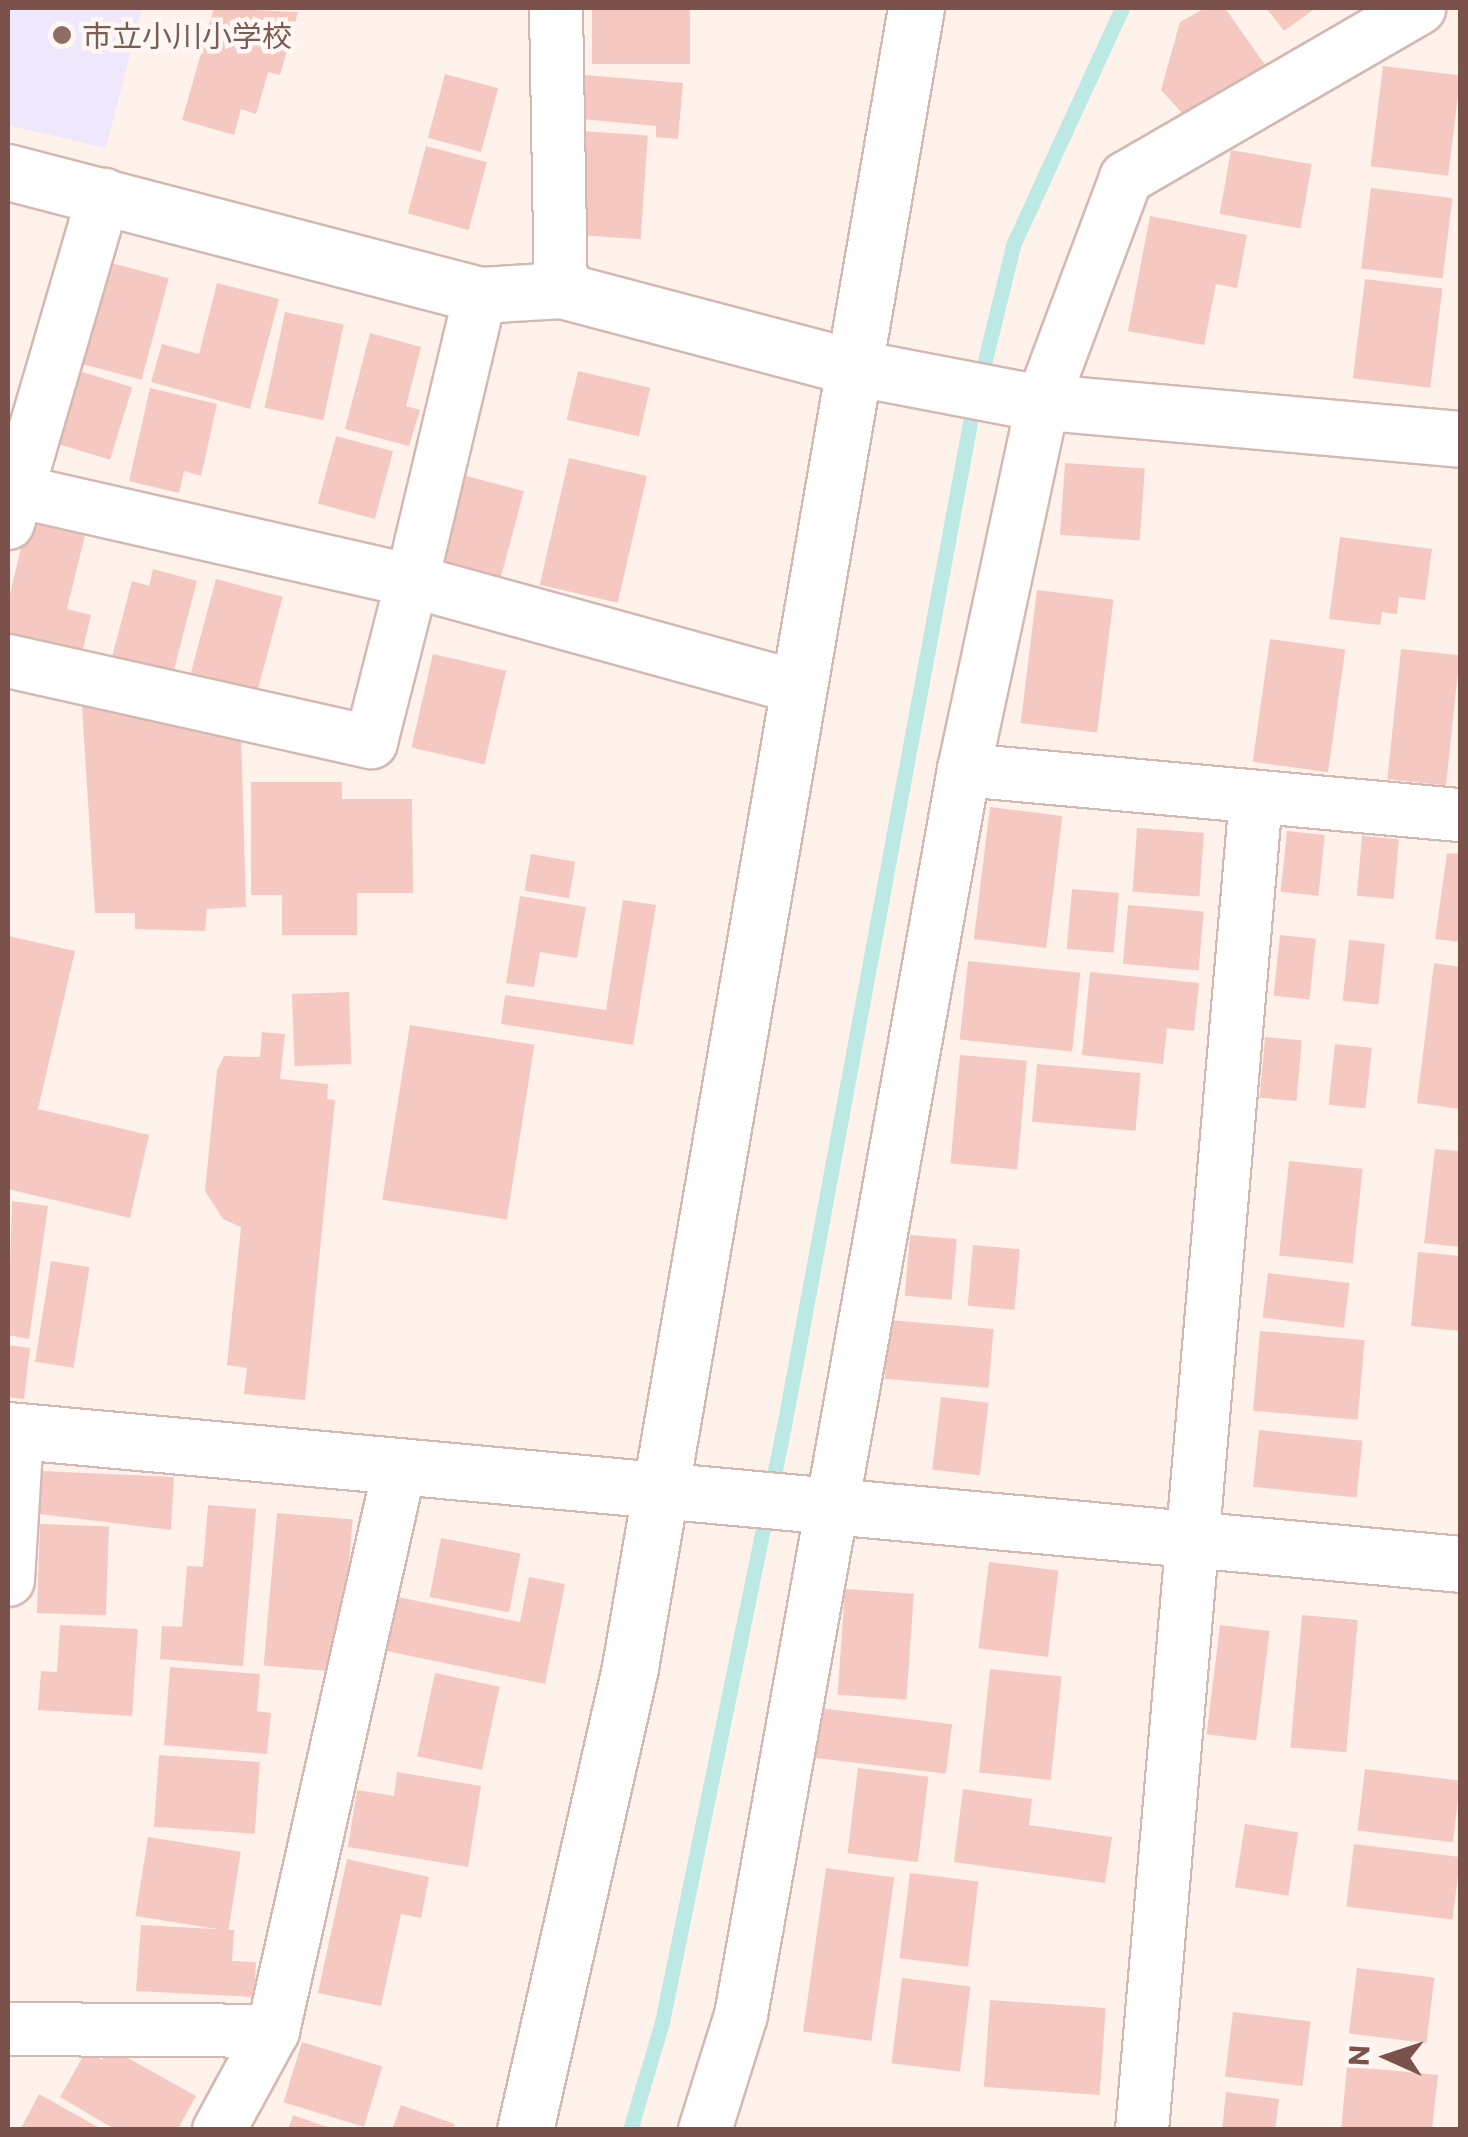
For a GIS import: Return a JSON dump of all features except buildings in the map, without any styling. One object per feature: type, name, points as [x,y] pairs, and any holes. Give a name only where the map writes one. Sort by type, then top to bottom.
[{"type":"street","points":[[556,8],[561,290]]},
{"type":"street","points":[[526,2130],[630,1667],[857,368],[916,8]]},
{"type":"street","points":[[706,2130],[741,2015],[1033,400],[1126,178],[1391,15]]},
{"type":"street","points":[[8,172],[480,295],[561,290],[857,368],[1033,400],[1460,439]]},
{"type":"street","points":[[104,195],[11,502],[412,581],[801,688]]},
{"type":"street","points":[[8,661],[371,742],[480,295]]},
{"type":"street","points":[[964,770],[1460,814]]},
{"type":"street","points":[[1142,2130],[1188,1539],[1256,796]]},
{"type":"street","points":[[8,1580],[12,1431],[658,1494],[1460,1564]]},
{"type":"street","points":[[219,2130],[273,2032],[399,1470]]},
{"type":"street","points":[[8,2029],[273,2032]]},
{"type":"shaded area","points":[[8,8],[142,8],[106,148],[8,125]]},
{"type":"waterway","points":[[630,2130],[662,2022],[784,1426],[970,422],[1013,245],[1122,8]]},
{"type":"place","name":"市立小川小学校","points":[[62,35]]}]
